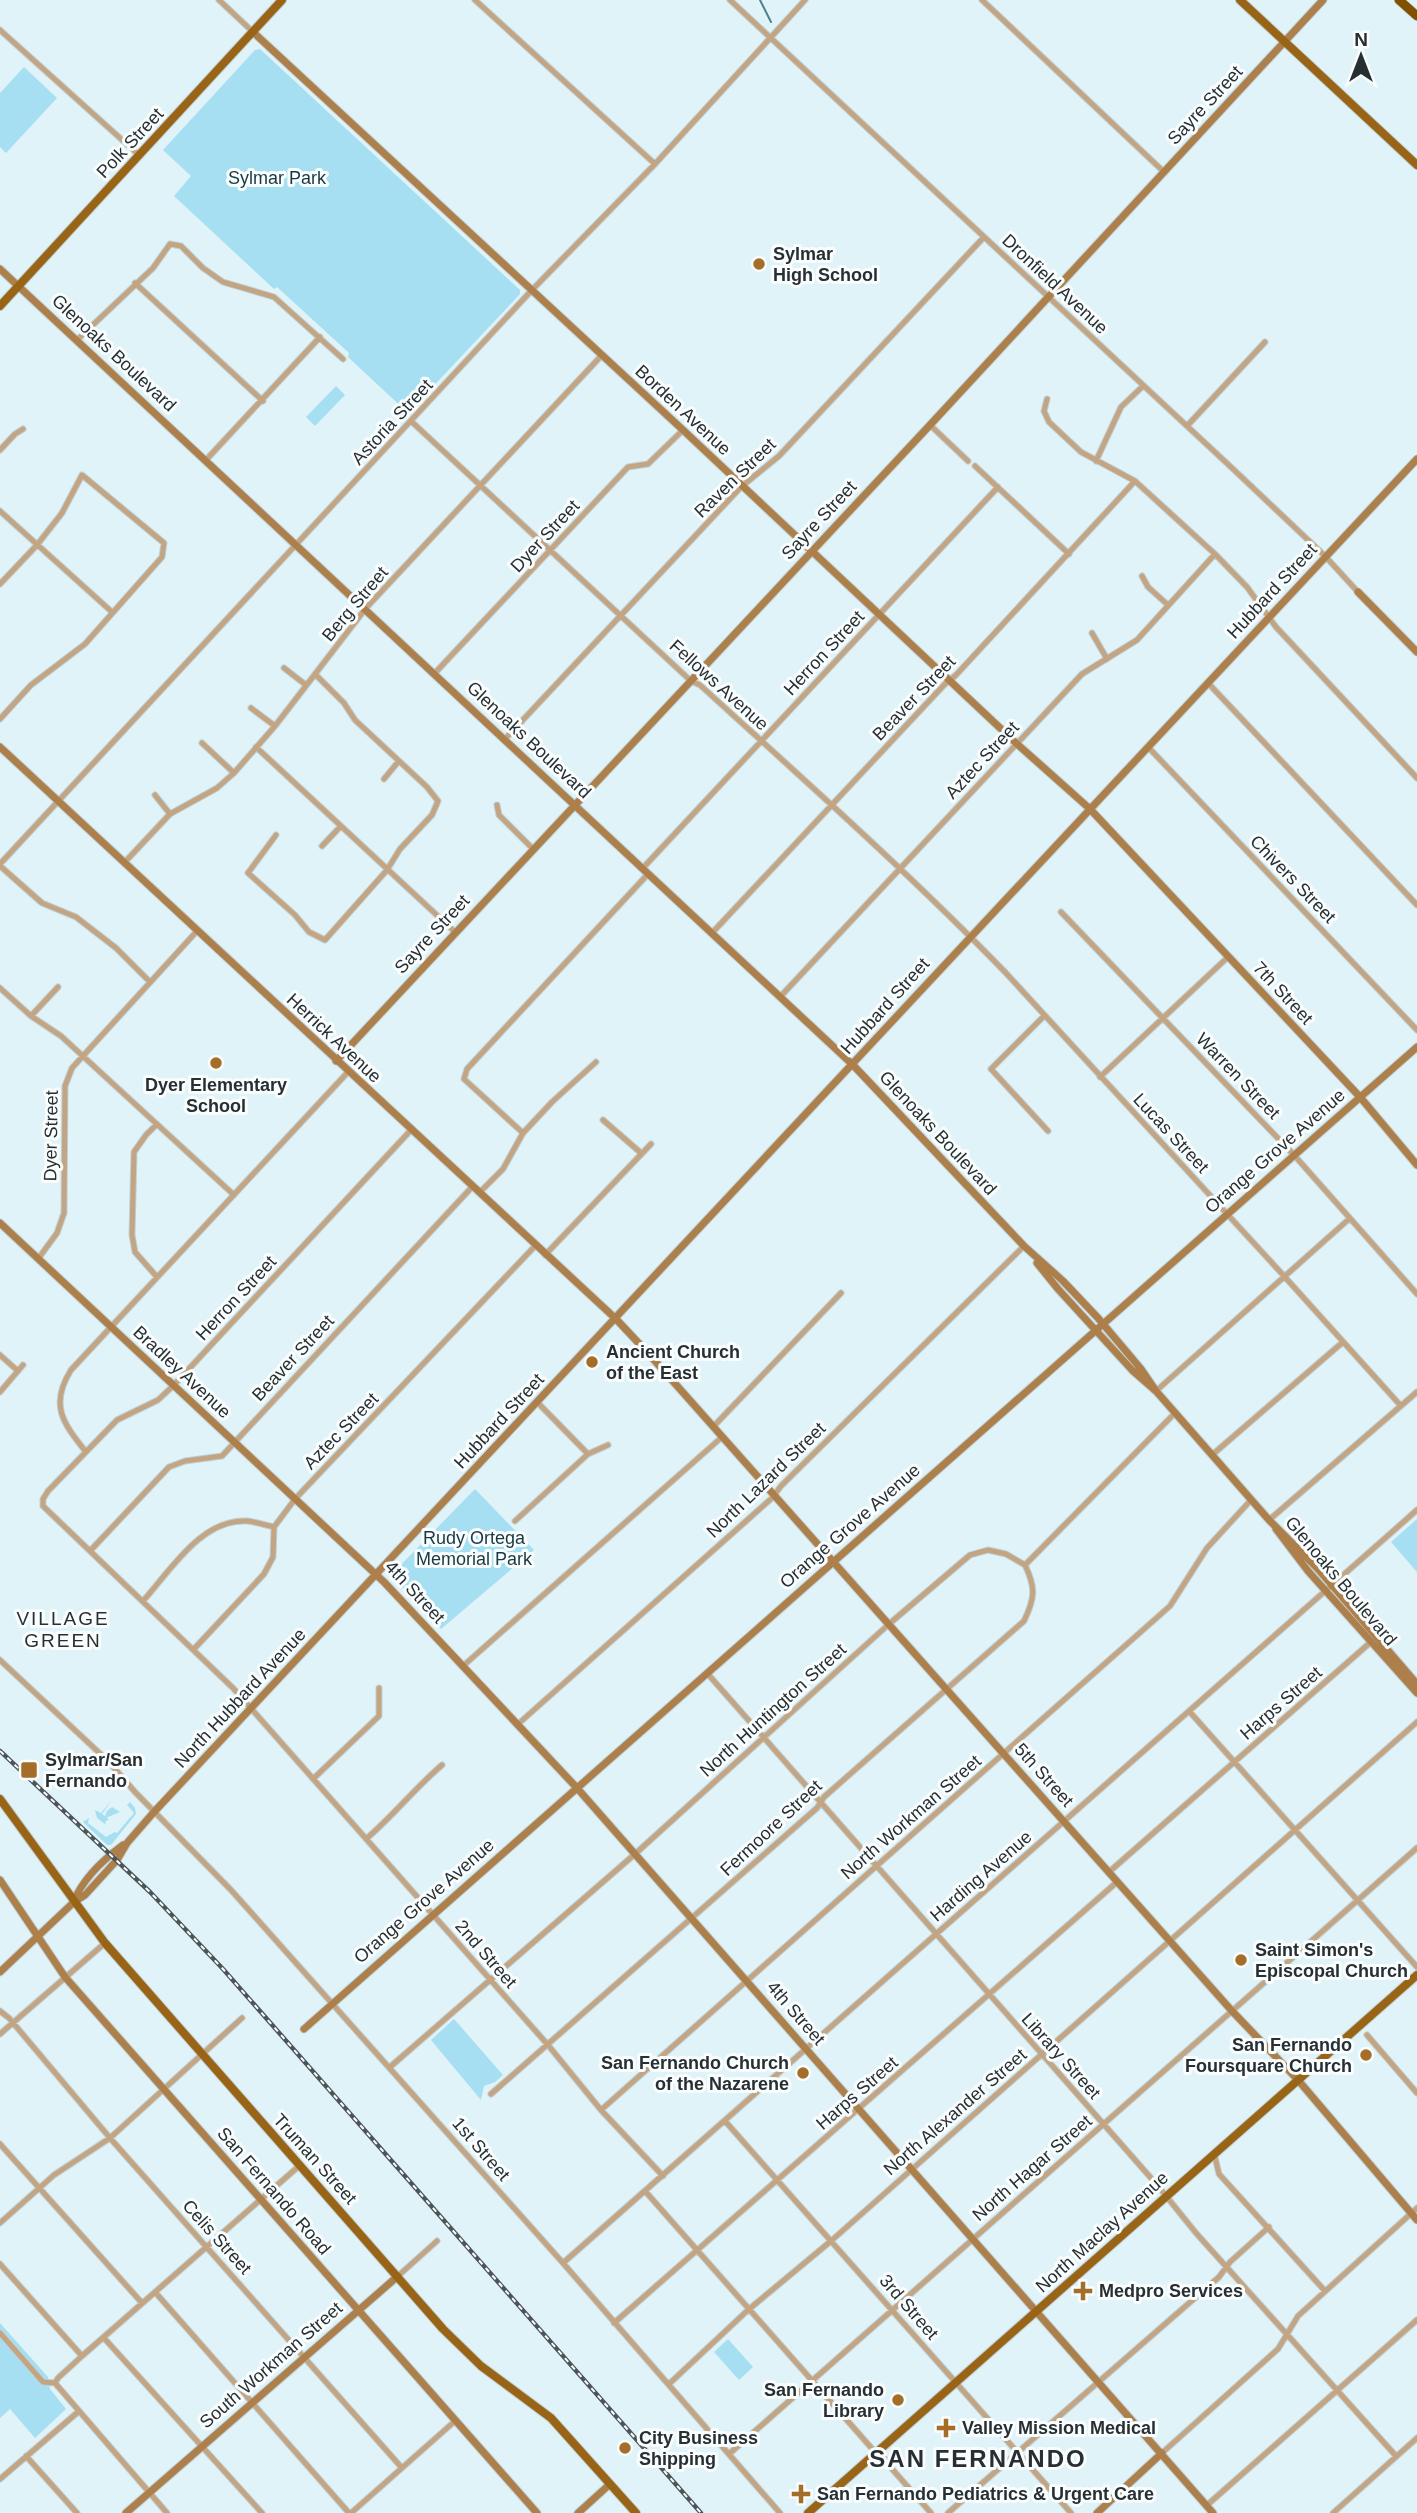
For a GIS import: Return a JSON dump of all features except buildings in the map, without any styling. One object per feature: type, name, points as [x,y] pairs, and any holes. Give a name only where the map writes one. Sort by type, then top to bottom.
[{"type":"highway","points":[[1399,0],[1417,16]]},
{"type":"main road","name":"Polk Street","points":[[0,306],[282,0]]},
{"type":"main road","points":[[1240,0],[1417,165]]},
{"type":"main road","name":"Truman Street","points":[[0,1799],[105,1943],[299,2166],[473,2359],[551,2418],[636,2513]]},
{"type":"main road","name":"North Maclay Avenue","points":[[808,2513],[1417,1975]]},
{"type":"street","name":"Borden Avenue","points":[[219,0],[1090,809],[1123,846]]},
{"type":"street","points":[[475,0],[655,164]]},
{"type":"street","name":"Dronfield Avenue","points":[[730,0],[1325,556],[1358,592]]},
{"type":"street","name":"Astoria Street","points":[[0,865],[531,291],[655,164],[805,0]]},
{"type":"street","points":[[982,0],[1164,172]]},
{"type":"street","name":"Sayre Street","points":[[336,1061],[980,369],[1050,298],[1323,0]]},
{"type":"street","points":[[0,30],[140,156]]},
{"type":"street","name":"Raven Street","points":[[505,739],[741,487],[779,456],[984,237]]},
{"type":"street","points":[[77,340],[153,268],[170,244],[181,246],[203,268],[223,282],[274,297],[343,359]]},
{"type":"street","name":"Glenoaks Boulevard","points":[[0,269],[853,1065],[1024,1246],[1063,1281],[1103,1324],[1156,1391],[1251,1500],[1332,1585],[1417,1693]]},
{"type":"street","points":[[135,283],[263,401]]},
{"type":"street","points":[[206,460],[320,337]]},
{"type":"street","points":[[1187,426],[1265,342]]},
{"type":"street","name":"Berg Street","points":[[124,863],[170,814],[217,788],[234,773],[275,726],[366,608],[602,355]]},
{"type":"street","points":[[1096,461],[1121,407],[1142,387]]},
{"type":"street","points":[[1047,399],[1044,411],[1049,422],[1081,452],[1135,481],[1215,554],[1247,587],[1269,618],[1417,778]]},
{"type":"street","name":"Fellows Avenue","points":[[412,422],[691,681],[699,685],[762,741],[1005,972]]},
{"type":"street","points":[[930,425],[968,461]]},
{"type":"street","points":[[0,450],[23,429]]},
{"type":"street","name":"Dyer Street","points":[[434,674],[628,467],[649,464],[683,430]]},
{"type":"street","name":"Hubbard Street","points":[[377,1574],[1417,459]]},
{"type":"street","points":[[975,466],[1069,554]]},
{"type":"street","points":[[0,584],[37,545],[62,513],[82,475],[164,543],[162,556],[86,644],[31,685],[0,719]]},
{"type":"street","name":"Beaver Street","points":[[712,933],[1135,481]]},
{"type":"street","name":"Herron Street","points":[[523,1133],[464,1079],[467,1069],[762,741],[998,487]]},
{"type":"street","points":[[0,511],[112,612]]},
{"type":"street","name":"Aztec Street","points":[[780,998],[1082,674],[1136,640],[1215,554]]},
{"type":"street","points":[[1142,576],[1148,587],[1168,606]]},
{"type":"street","points":[[1358,592],[1417,652]]},
{"type":"street","points":[[1092,633],[1107,659]]},
{"type":"street","points":[[284,668],[306,685]]},
{"type":"street","points":[[276,835],[248,873],[295,915],[309,932],[326,940],[387,870],[400,849],[432,815],[438,801],[355,720],[344,703],[315,674]]},
{"type":"street","points":[[1208,683],[1417,905]]},
{"type":"street","points":[[251,708],[275,726]]},
{"type":"street","points":[[202,743],[234,773]]},
{"type":"street","name":"Herrick Avenue","points":[[0,747],[615,1319],[647,1352]]},
{"type":"street","points":[[256,747],[455,932]]},
{"type":"street","name":"Chivers Street","points":[[1149,748],[1417,1030]]},
{"type":"street","points":[[384,779],[398,762]]},
{"type":"street","points":[[155,795],[170,814]]},
{"type":"street","points":[[497,805],[499,815],[534,849]]},
{"type":"street","points":[[322,846],[341,826]]},
{"type":"street","name":"7th Street","points":[[1123,846],[1360,1097],[1415,1160]]},
{"type":"street","points":[[0,865],[42,903],[76,916],[116,948],[149,982]]},
{"type":"street","name":"Warren Street","points":[[1061,912],[1294,1155],[1417,1294]]},
{"type":"street","name":"Dyer Street","points":[[38,1259],[57,1233],[64,1213],[65,1086],[72,1068],[197,931]]},
{"type":"street","points":[[1100,1077],[1228,957]]},
{"type":"street","name":"Lucas Street","points":[[1005,972],[1401,1406]]},
{"type":"street","points":[[31,1016],[58,987]]},
{"type":"street","points":[[0,988],[31,1016],[61,1036],[234,1195]]},
{"type":"street","points":[[1044,1016],[991,1069],[1048,1131]]},
{"type":"street","name":"Orange Grove Avenue","points":[[303,2029],[1417,1047]]},
{"type":"street","name":"Beaver Street","points":[[90,1551],[169,1467],[185,1461],[222,1456],[476,1190],[503,1169],[523,1133],[596,1062]]},
{"type":"street","points":[[86,1452],[66,1427],[60,1407],[61,1385],[71,1370],[348,1072]]},
{"type":"street","points":[[603,1120],[641,1153]]},
{"type":"street","points":[[157,1124],[134,1152],[132,1235],[135,1252],[157,1278]]},
{"type":"street","name":"Herron Street","points":[[42,1501],[48,1491],[117,1420],[158,1400],[173,1386],[411,1130]]},
{"type":"street","points":[[545,1255],[651,1144]]},
{"type":"street","points":[[1156,1391],[1349,1219]]},
{"type":"street","name":"Bradley Avenue","points":[[0,1223],[345,1543]]},
{"type":"street","name":"Aztec Street","points":[[274,1527],[295,1499],[535,1246]]},
{"type":"street","name":"Glenoaks Boulevard","points":[[1024,1246],[1058,1289],[1136,1374],[1156,1391]]},
{"type":"street","name":"North Lazard Street","points":[[517,1725],[774,1495],[1024,1246]]},
{"type":"street","points":[[713,1427],[841,1293]]},
{"type":"street","points":[[1212,1455],[1343,1342]]},
{"type":"street","name":"5th Street","points":[[647,1352],[1415,2214]]},
{"type":"street","points":[[0,1355],[18,1371]]},
{"type":"street","points":[[0,1392],[23,1365]]},
{"type":"street","points":[[1269,1520],[1417,1392]]},
{"type":"street","points":[[538,1403],[588,1454]]},
{"type":"street","points":[[1025,1565],[1175,1413]]},
{"type":"street","points":[[463,1666],[722,1437]]},
{"type":"street","points":[[515,1521],[588,1454],[608,1445]]},
{"type":"street","name":"North Workman Street","points":[[601,2110],[1170,1606],[1207,1548],[1251,1500]]},
{"type":"street","name":"2nd Street","points":[[42,1501],[47,1512],[233,1688],[548,2045],[601,2110],[663,2176]]},
{"type":"street","name":"Harding Avenue","points":[[563,2263],[1417,1510]]},
{"type":"street","name":"Glenoaks Boulevard","points":[[1269,1520],[1285,1544],[1326,1591],[1417,1684]]},
{"type":"street","points":[[143,1601],[202,1534],[222,1524],[247,1521],[274,1527],[273,1557],[264,1574],[194,1649]]},
{"type":"street","name":"4th Street","points":[[345,1543],[577,1788],[1213,2513]]},
{"type":"street","name":"North Huntington Street","points":[[390,2067],[635,1854],[889,1624],[970,1555],[988,1550],[1006,1554],[1025,1565]]},
{"type":"street","name":"Fermoore Street","points":[[491,2094],[1024,1621],[1033,1602],[1032,1581],[1025,1565]]},
{"type":"street","name":"North Hubbard Avenue","points":[[74,1902],[85,1895],[117,1860],[127,1843],[154,1812],[377,1574]]},
{"type":"street","name":"Harps Street","points":[[1109,1872],[1374,1639]]},
{"type":"street","name":"1st Street","points":[[0,1660],[109,1762],[154,1812],[231,1889],[563,2263],[780,2513]]},
{"type":"street","name":"Library Street","points":[[707,1673],[988,1996],[1396,2456]]},
{"type":"street","points":[[313,1779],[379,1716],[379,1688]]},
{"type":"street","points":[[1189,1711],[1417,1967]]},
{"type":"street","name":"North Alexander Street","points":[[668,2384],[748,2310],[831,2241],[1417,1722]]},
{"type":"street","points":[[366,1839],[394,1815],[417,1786],[442,1765]]},
{"type":"street","name":"North Hubbard Avenue","points":[[74,1902],[79,1888],[111,1854],[127,1843]]},
{"type":"street","name":"North Hagar Street","points":[[729,2454],[1417,1848]]},
{"type":"street","name":"San Fernando Road","points":[[0,1880],[65,1977],[537,2513]]},
{"type":"street","name":"Harps Street","points":[[614,2323],[1117,1882]]},
{"type":"street","points":[[0,1972],[74,1902]]},
{"type":"street","points":[[0,2034],[105,1943]]},
{"type":"street","name":"Celis Street","points":[[0,2011],[402,2468]]},
{"type":"street","points":[[0,2223],[54,2175],[110,2138],[242,2018]]},
{"type":"street","points":[[1367,2035],[1417,2094]]},
{"type":"street","name":"3rd Street","points":[[725,2121],[1071,2513]]},
{"type":"street","points":[[0,2144],[142,2303]]},
{"type":"street","points":[[1214,2153],[1219,2174],[1325,2291]]},
{"type":"street","points":[[55,2383],[82,2356],[299,2166]]},
{"type":"street","points":[[645,2191],[748,2310],[878,2450],[931,2513]]},
{"type":"street","points":[[1097,2513],[1278,2349],[1296,2318],[1415,2214]]},
{"type":"street","points":[[948,2513],[1219,2277],[1226,2266],[1269,2227]]},
{"type":"street","name":"South Workman Street","points":[[126,2513],[437,2241]]},
{"type":"street","points":[[0,2264],[82,2356]]},
{"type":"street","points":[[155,2292],[350,2513],[455,2421]]},
{"type":"street","points":[[1206,2506],[1417,2320]]},
{"type":"street","points":[[0,2333],[43,2382],[55,2383],[167,2513]]},
{"type":"street","points":[[104,2338],[262,2513]]},
{"type":"street","points":[[0,2479],[78,2412]]},
{"type":"street","points":[[1333,2513],[1417,2438]]},
{"type":"street","points":[[26,2456],[77,2513]]},
{"type":"street","points":[[578,2513],[610,2484]]},
{"type":"green space","name":"Sylmar Park","points":[[260,49],[520,290],[520,294],[408,413],[348,357],[349,353],[277,287],[274,289],[174,196],[191,176],[163,150],[255,50]]},
{"type":"green space","points":[[24,67],[57,98],[6,153],[0,147],[0,93]]},
{"type":"green space","points":[[336,386],[345,395],[315,426],[306,417]]},
{"type":"green space","name":"Rudy Ortega Memorial Park","points":[[475,1489],[534,1550],[441,1629],[391,1575]]},
{"type":"green space","points":[[1417,1519],[1417,1572],[1391,1542]]},
{"type":"green space","points":[[112,1800],[102,1814],[105,1816],[112,1807],[120,1812],[106,1818],[109,1819],[105,1822],[106,1825],[97,1818],[95,1810],[101,1813]]},
{"type":"green space","points":[[130,1802],[136,1814],[111,1845],[107,1845],[83,1822],[89,1818],[88,1823],[106,1837],[117,1833],[134,1813],[127,1805]]},
{"type":"green space","points":[[454,2019],[503,2075],[484,2086],[481,2100],[431,2040]]},
{"type":"green space","points":[[0,2323],[48,2377],[50,2389],[66,2409],[35,2438],[10,2409],[0,2418]]},
{"type":"green space","points":[[728,2339],[753,2367],[739,2380],[714,2352]]},
{"type":"waterway","points":[[760,0],[771,22]]},
{"type":"railway","points":[[0,1751],[150,1892],[223,1969],[701,2513]]},
{"type":"place","name":"Sylmar High School","points":[[759,264]]},
{"type":"place","name":"Dyer Elementary School","points":[[216,1063]]},
{"type":"place","name":"Ancient Church of the East","points":[[592,1362]]},
{"type":"place","name":"Sylmar/San Fernando","points":[[29,1770]]},
{"type":"place","name":"Saint Simon's Episcopal Church","points":[[1241,1960]]},
{"type":"place","name":"San Fernando Foursquare Church","points":[[1366,2055]]},
{"type":"place","name":"San Fernando Church of the Nazarene","points":[[803,2073]]},
{"type":"place","name":"Medpro Services","points":[[1083,2291]]},
{"type":"place","name":"San Fernando Library","points":[[898,2400]]},
{"type":"place","name":"Valley Mission Medical","points":[[946,2428]]},
{"type":"place","name":"City Business Shipping","points":[[625,2448]]},
{"type":"place","name":"San Fernando Pediatrics & Urgent Care","points":[[801,2494]]},
{"type":"district","name":"VILLAGE GREEN","points":[[63,1629]]},
{"type":"district","name":"SAN FERNANDO","points":[[978,2458]]}]
